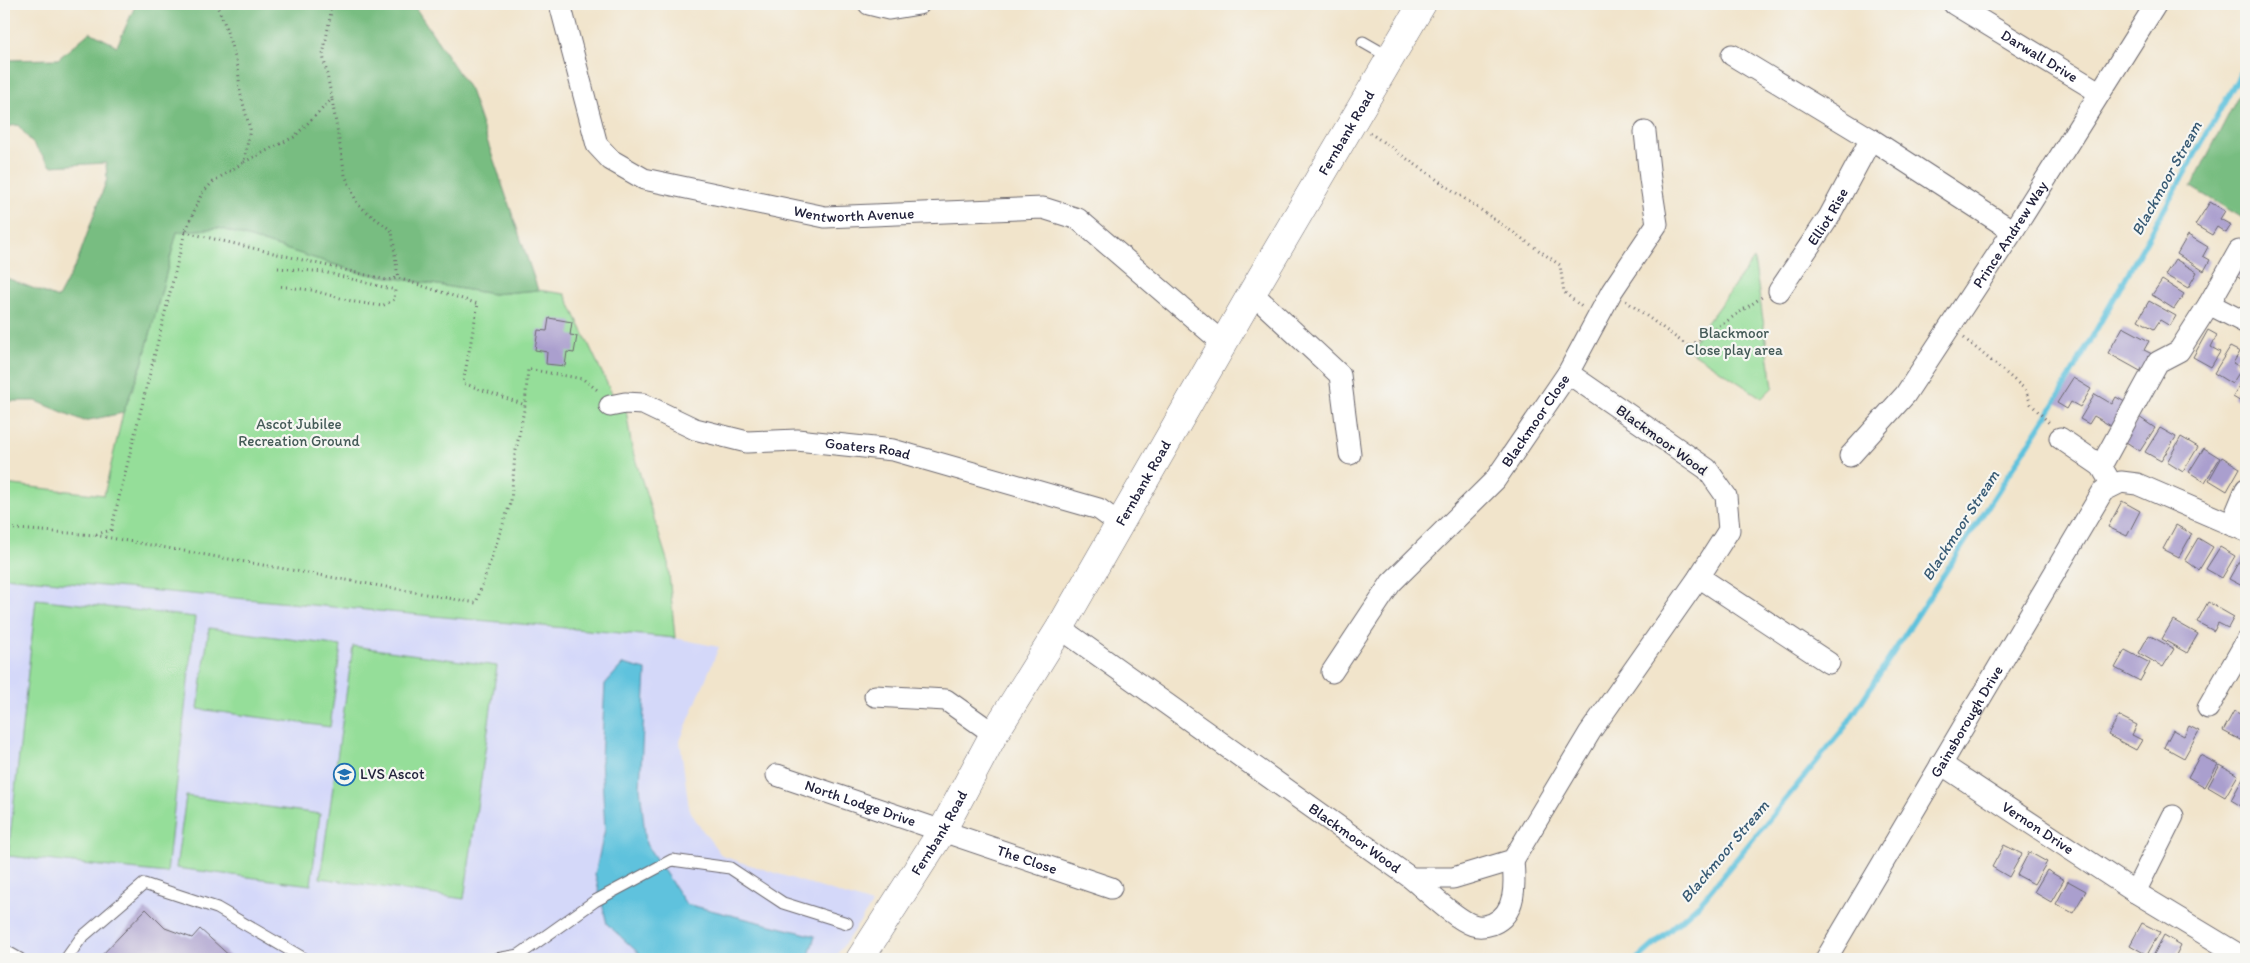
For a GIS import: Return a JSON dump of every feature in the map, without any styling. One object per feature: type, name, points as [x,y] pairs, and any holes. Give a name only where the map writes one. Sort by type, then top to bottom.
[{"type":"street","name":"Wentworth Avenue","points":[[560,4],[597,145],[611,160],[644,179],[825,216],[1042,208],[1078,219],[1224,344]]},
{"type":"street","points":[[869,4],[889,9],[919,4]]},
{"type":"street","name":"Fernbank Road","points":[[860,959],[942,831],[994,734],[1121,525],[1252,293],[1391,58],[1420,4]]},
{"type":"street","name":"Prince Andrew Way","points":[[1850,456],[1906,395],[2013,231],[2156,4]]},
{"type":"street","name":"Darwall Drive","points":[[1957,5],[2099,92]]},
{"type":"street","points":[[1732,55],[1871,139],[2013,231]]},
{"type":"street","name":"Blackmoor Close","points":[[1332,672],[1392,583],[1495,480],[1568,373],[1612,292],[1658,224],[1650,179],[1645,132]]},
{"type":"street","name":"Elliot Rise","points":[[1779,292],[1829,217],[1871,139]]},
{"type":"street","points":[[2101,466],[2158,362],[2179,351],[2209,304],[2239,251]]},
{"type":"street","points":[[1252,293],[1340,375],[1350,454]]},
{"type":"street","points":[[2209,304],[2246,323]]},
{"type":"street","name":"Blackmoor Wood","points":[[1060,628],[1411,878],[1453,878],[1513,860],[1590,732],[1700,577],[1729,530],[1726,496],[1707,469],[1568,373]]},
{"type":"street","name":"Goaters Road","points":[[618,405],[643,404],[695,429],[747,442],[797,440],[893,450],[1099,508],[1121,525]]},
{"type":"street","points":[[2054,430],[2101,466],[2111,485],[2121,482],[2137,484],[2239,528],[2246,489]]},
{"type":"street","name":"Gainsborough Drive","points":[[1826,959],[2094,503],[2103,491],[2111,485]]},
{"type":"street","points":[[1700,577],[1829,663]]},
{"type":"street","points":[[2208,708],[2246,642]]},
{"type":"street","points":[[875,696],[946,700],[994,734]]},
{"type":"street","name":"Vernon Drive","points":[[1941,764],[2134,892],[2246,959]]},
{"type":"street","name":"North Lodge Drive","points":[[777,775],[942,831]]},
{"type":"street","points":[[2134,892],[2173,816]]},
{"type":"street","name":"The Close","points":[[942,831],[1111,888]]},
{"type":"street","points":[[1411,878],[1463,919],[1474,925],[1486,926],[1499,921],[1507,912],[1512,900],[1515,882],[1513,860]]},
{"type":"lane","points":[[1363,42],[1391,58]]},
{"type":"lane","points":[[496,959],[519,955],[595,901],[672,860],[730,868],[784,903],[847,923]]},
{"type":"lane","points":[[66,959],[81,938],[144,884],[217,908],[305,959]]},
{"type":"lane","points":[[4,950],[20,959]]},
{"type":"path","points":[[216,4],[224,22],[238,67],[240,92],[250,129],[244,162]]},
{"type":"path","points":[[329,4],[331,12],[323,55],[345,175],[358,205],[392,231],[398,278]]},
{"type":"path","points":[[94,535],[111,530],[185,232],[202,193],[214,181],[244,162],[294,137],[332,99]]},
{"type":"path","points":[[1353,122],[1560,265],[1564,292],[1596,320]]},
{"type":"path","points":[[185,232],[387,280],[398,278],[478,304],[463,383],[525,405]]},
{"type":"path","points":[[278,268],[324,272],[395,290],[394,300],[382,306],[355,302],[311,290],[278,286]]},
{"type":"path","points":[[1612,292],[1689,347],[1760,298],[1779,292]]},
{"type":"path","points":[[1949,327],[2025,389],[2031,404],[2054,430]]},
{"type":"path","points":[[4,528],[94,535],[476,603],[511,501],[515,455],[525,405],[528,369],[583,379],[618,405]]},
{"type":"shaded area","name":"LVS Ascot","points":[[4,577],[675,638],[719,647],[680,741],[689,808],[697,823],[722,856],[872,904],[834,959],[4,959]]},
{"type":"green space","points":[[136,4],[413,4],[470,90],[538,290],[493,294],[358,272],[219,228],[177,232],[143,361],[123,413],[84,421],[36,401],[4,401],[4,277],[58,298],[77,262],[107,179],[106,163],[51,166],[18,125],[4,127],[4,60],[58,59],[90,32],[117,46]]},
{"type":"green space","points":[[2246,81],[2246,220],[2191,187]]},
{"type":"green space","name":"Ascot Jubilee Recreation Ground","points":[[219,228],[358,272],[493,294],[538,290],[565,294],[612,394],[625,403],[632,449],[668,563],[675,638],[4,577],[4,484],[104,495],[123,413],[142,365],[177,232]]},
{"type":"green space","name":"Blackmoor Close play area","points":[[1754,259],[1773,387],[1762,398],[1686,348],[1689,347]]},
{"type":"green space","points":[[36,599],[195,617],[167,873],[8,856]]},
{"type":"green space","points":[[209,628],[341,646],[330,727],[198,709]]},
{"type":"green space","points":[[353,646],[497,666],[464,899],[320,878]]},
{"type":"green space","points":[[186,796],[320,814],[311,885],[176,868]]},
{"type":"water","points":[[623,664],[646,670],[640,787],[646,844],[686,904],[815,936],[808,959],[645,959],[607,924],[595,874],[605,829],[601,759],[605,684]]},
{"type":"building","points":[[2210,202],[2225,211],[2220,219],[2231,225],[2226,233],[2217,227],[2212,235],[2195,225]]},
{"type":"building","points":[[2188,235],[2208,247],[2203,256],[2210,260],[2204,271],[2177,254]]},
{"type":"building","points":[[2175,259],[2197,272],[2188,288],[2165,275]]},
{"type":"building","points":[[2246,260],[2246,282],[2236,276]]},
{"type":"building","points":[[2162,280],[2184,294],[2174,309],[2152,295]]},
{"type":"building","points":[[2149,301],[2176,316],[2170,326],[2160,320],[2154,329],[2138,320]]},
{"type":"building","points":[[549,318],[572,322],[570,335],[577,336],[574,353],[567,352],[565,366],[546,364],[547,352],[535,350],[538,330],[547,331]]},
{"type":"building","points":[[2123,327],[2149,341],[2144,350],[2152,354],[2142,372],[2108,353]]},
{"type":"building","points":[[2208,330],[2217,335],[2211,347],[2220,352],[2211,367],[2193,357]]},
{"type":"building","points":[[2230,347],[2240,352],[2233,363],[2242,368],[2232,384],[2214,373]]},
{"type":"building","points":[[2246,374],[2246,405],[2233,397]]},
{"type":"building","points":[[2073,378],[2091,389],[2080,407],[2071,402],[2067,409],[2057,403]]},
{"type":"building","points":[[2095,394],[2112,404],[2116,397],[2130,405],[2116,429],[2094,416],[2089,424],[2080,419]]},
{"type":"building","points":[[2139,417],[2155,428],[2140,451],[2123,440]]},
{"type":"building","points":[[2160,428],[2176,437],[2161,461],[2145,452]]},
{"type":"building","points":[[2181,437],[2198,447],[2183,472],[2167,462]]},
{"type":"building","points":[[2204,448],[2220,458],[2205,482],[2189,472]]},
{"type":"building","points":[[2222,457],[2240,468],[2227,491],[2209,480]]},
{"type":"building","points":[[2122,501],[2140,511],[2127,536],[2108,527]]},
{"type":"building","points":[[2176,525],[2192,534],[2179,557],[2163,549]]},
{"type":"building","points":[[2198,538],[2213,547],[2199,570],[2185,560]]},
{"type":"building","points":[[2220,547],[2235,556],[2222,578],[2206,569]]},
{"type":"building","points":[[2242,556],[2246,558],[2246,588],[2229,579]]},
{"type":"building","points":[[2208,602],[2234,617],[2228,628],[2218,623],[2214,631],[2197,622]]},
{"type":"building","points":[[2173,620],[2198,634],[2187,653],[2162,639]]},
{"type":"building","points":[[2149,635],[2174,649],[2163,667],[2139,653]]},
{"type":"building","points":[[2125,650],[2150,663],[2140,681],[2115,668]]},
{"type":"building","points":[[2234,711],[2246,717],[2246,738],[2244,742],[2223,731]]},
{"type":"building","points":[[2119,716],[2137,725],[2132,735],[2142,740],[2136,750],[2108,735]]},
{"type":"building","points":[[2189,726],[2199,731],[2184,758],[2164,747],[2173,730],[2184,736]]},
{"type":"building","points":[[2200,755],[2218,764],[2205,787],[2188,777]]},
{"type":"building","points":[[2220,765],[2238,775],[2225,797],[2208,787]]},
{"type":"building","points":[[2243,778],[2246,780],[2246,809],[2231,800]]},
{"type":"building","points":[[2004,845],[2022,854],[2009,877],[1992,867]]},
{"type":"building","points":[[2029,852],[2047,862],[2034,884],[2017,875]]},
{"type":"building","points":[[2047,870],[2064,880],[2051,902],[2034,892]]},
{"type":"building","points":[[2068,881],[2086,891],[2073,913],[2056,904]]},
{"type":"building","points":[[146,909],[165,928],[192,938],[200,929],[233,959],[98,959]]},
{"type":"building","points":[[2142,923],[2160,932],[2147,955],[2130,945]]},
{"type":"building","points":[[2164,935],[2181,945],[2174,959],[2154,959],[2152,958]]},
{"type":"waterway","name":"Blackmoor Stream","points":[[1638,959],[1701,902],[1845,727],[2055,403],[2246,64]]},
{"type":"place","name":"LVS Ascot","points":[[344,774]]}]
